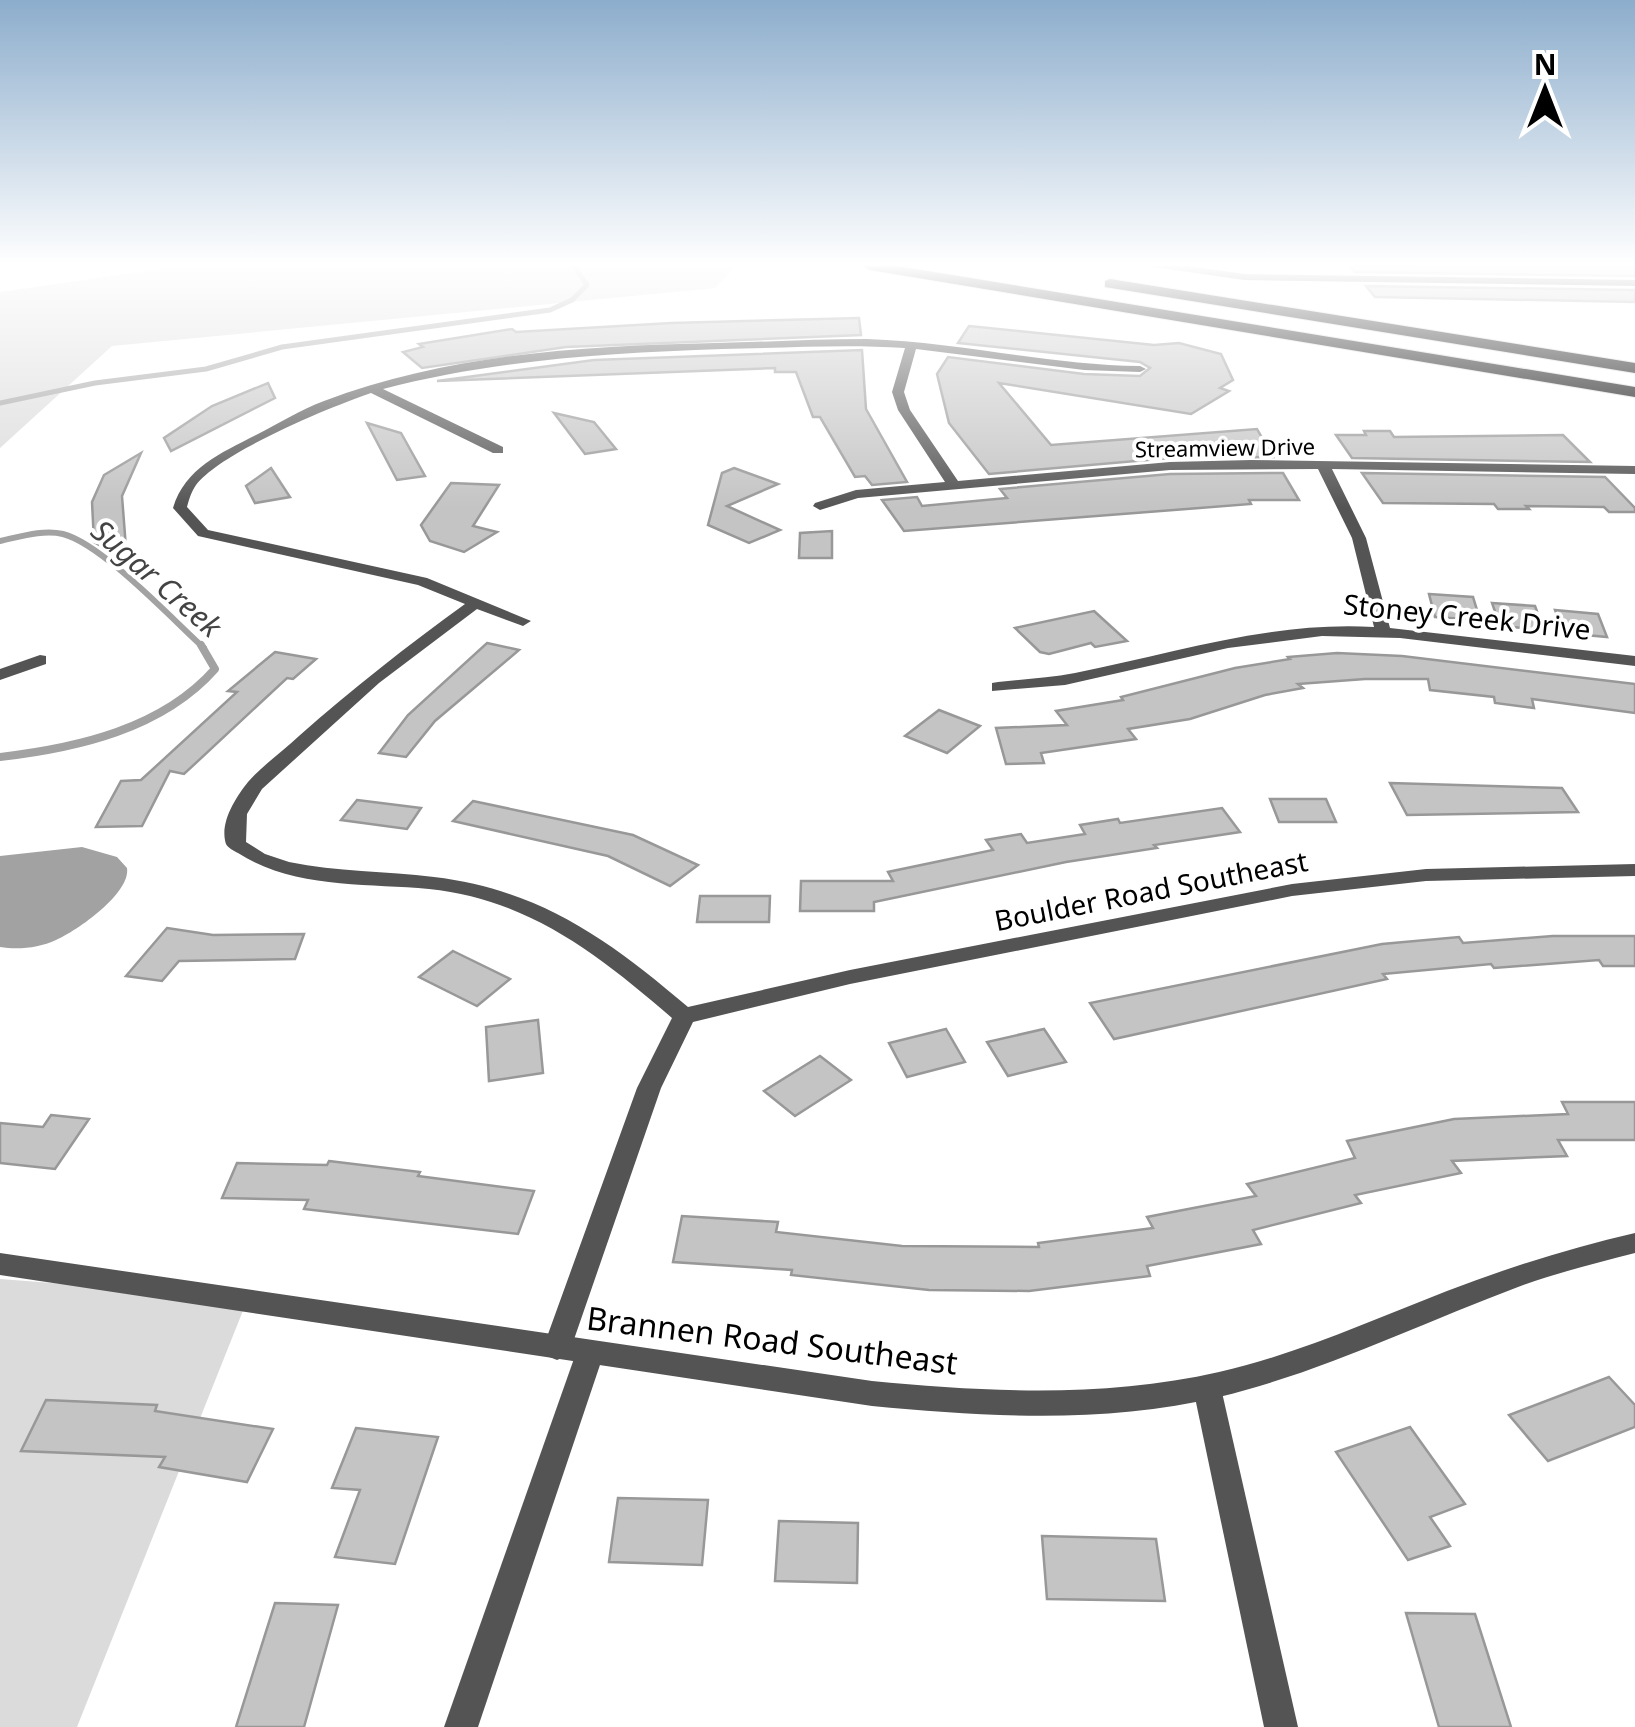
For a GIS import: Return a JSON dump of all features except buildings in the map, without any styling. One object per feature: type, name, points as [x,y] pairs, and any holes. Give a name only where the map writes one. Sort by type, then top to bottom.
[{"type":"highway","points":[[1359,347],[1635,392]]},
{"type":"highway","points":[[1501,347],[1635,368]]},
{"type":"street","points":[[523,621],[473,605],[455,593],[422,581],[203,533],[180,508],[182,494],[220,460],[325,405],[373,389],[575,352],[802,347]]},
{"type":"street","points":[[910,347],[898,392],[904,410],[954,485]]},
{"type":"street","points":[[931,347],[1107,370],[1140,370]]},
{"type":"street","points":[[373,389],[498,450]]},
{"type":"street","points":[[1323,465],[1358,538],[1383,631]]},
{"type":"street","name":"Streamview Drive","points":[[820,506],[856,494],[1170,466],[1635,470]]},
{"type":"street","points":[[473,605],[373,678],[255,786],[237,814],[236,844],[255,860],[294,868],[460,886],[537,908],[575,926],[684,1016],[650,1088],[556,1348]]},
{"type":"street","name":"Stoney Creek Drive","points":[[998,687],[1070,678],[1258,635],[1383,631],[1559,655],[1635,660]]},
{"type":"street","points":[[0,674],[40,660]]},
{"type":"street","name":"Boulder Road Southeast","points":[[684,1016],[832,981],[1292,890],[1443,874],[1635,870]]},
{"type":"street","name":"Brannen Road Southeast","points":[[0,1264],[849,1392],[1021,1404],[1098,1401],[1207,1388],[1318,1354],[1504,1279],[1635,1243]]},
{"type":"street","points":[[461,1727],[590,1352]]},
{"type":"street","points":[[1207,1388],[1282,1727]]},
{"type":"shaded area","points":[[0,347],[111,347],[0,448]]},
{"type":"shaded area","points":[[82,847],[117,857],[127,868],[121,889],[89,920],[56,940],[28,948],[0,947],[0,856]]},
{"type":"shaded area","points":[[0,1279],[248,1298],[77,1727],[0,1727]]},
{"type":"waterway","name":"Sugar Creek","points":[[0,403],[95,383],[206,369],[285,347]]},
{"type":"waterway","points":[[0,541],[47,532],[79,541],[116,567],[201,645]]},
{"type":"waterway","name":"Sugar Creek","points":[[0,757],[88,741],[170,707],[215,669],[201,645]]}]
